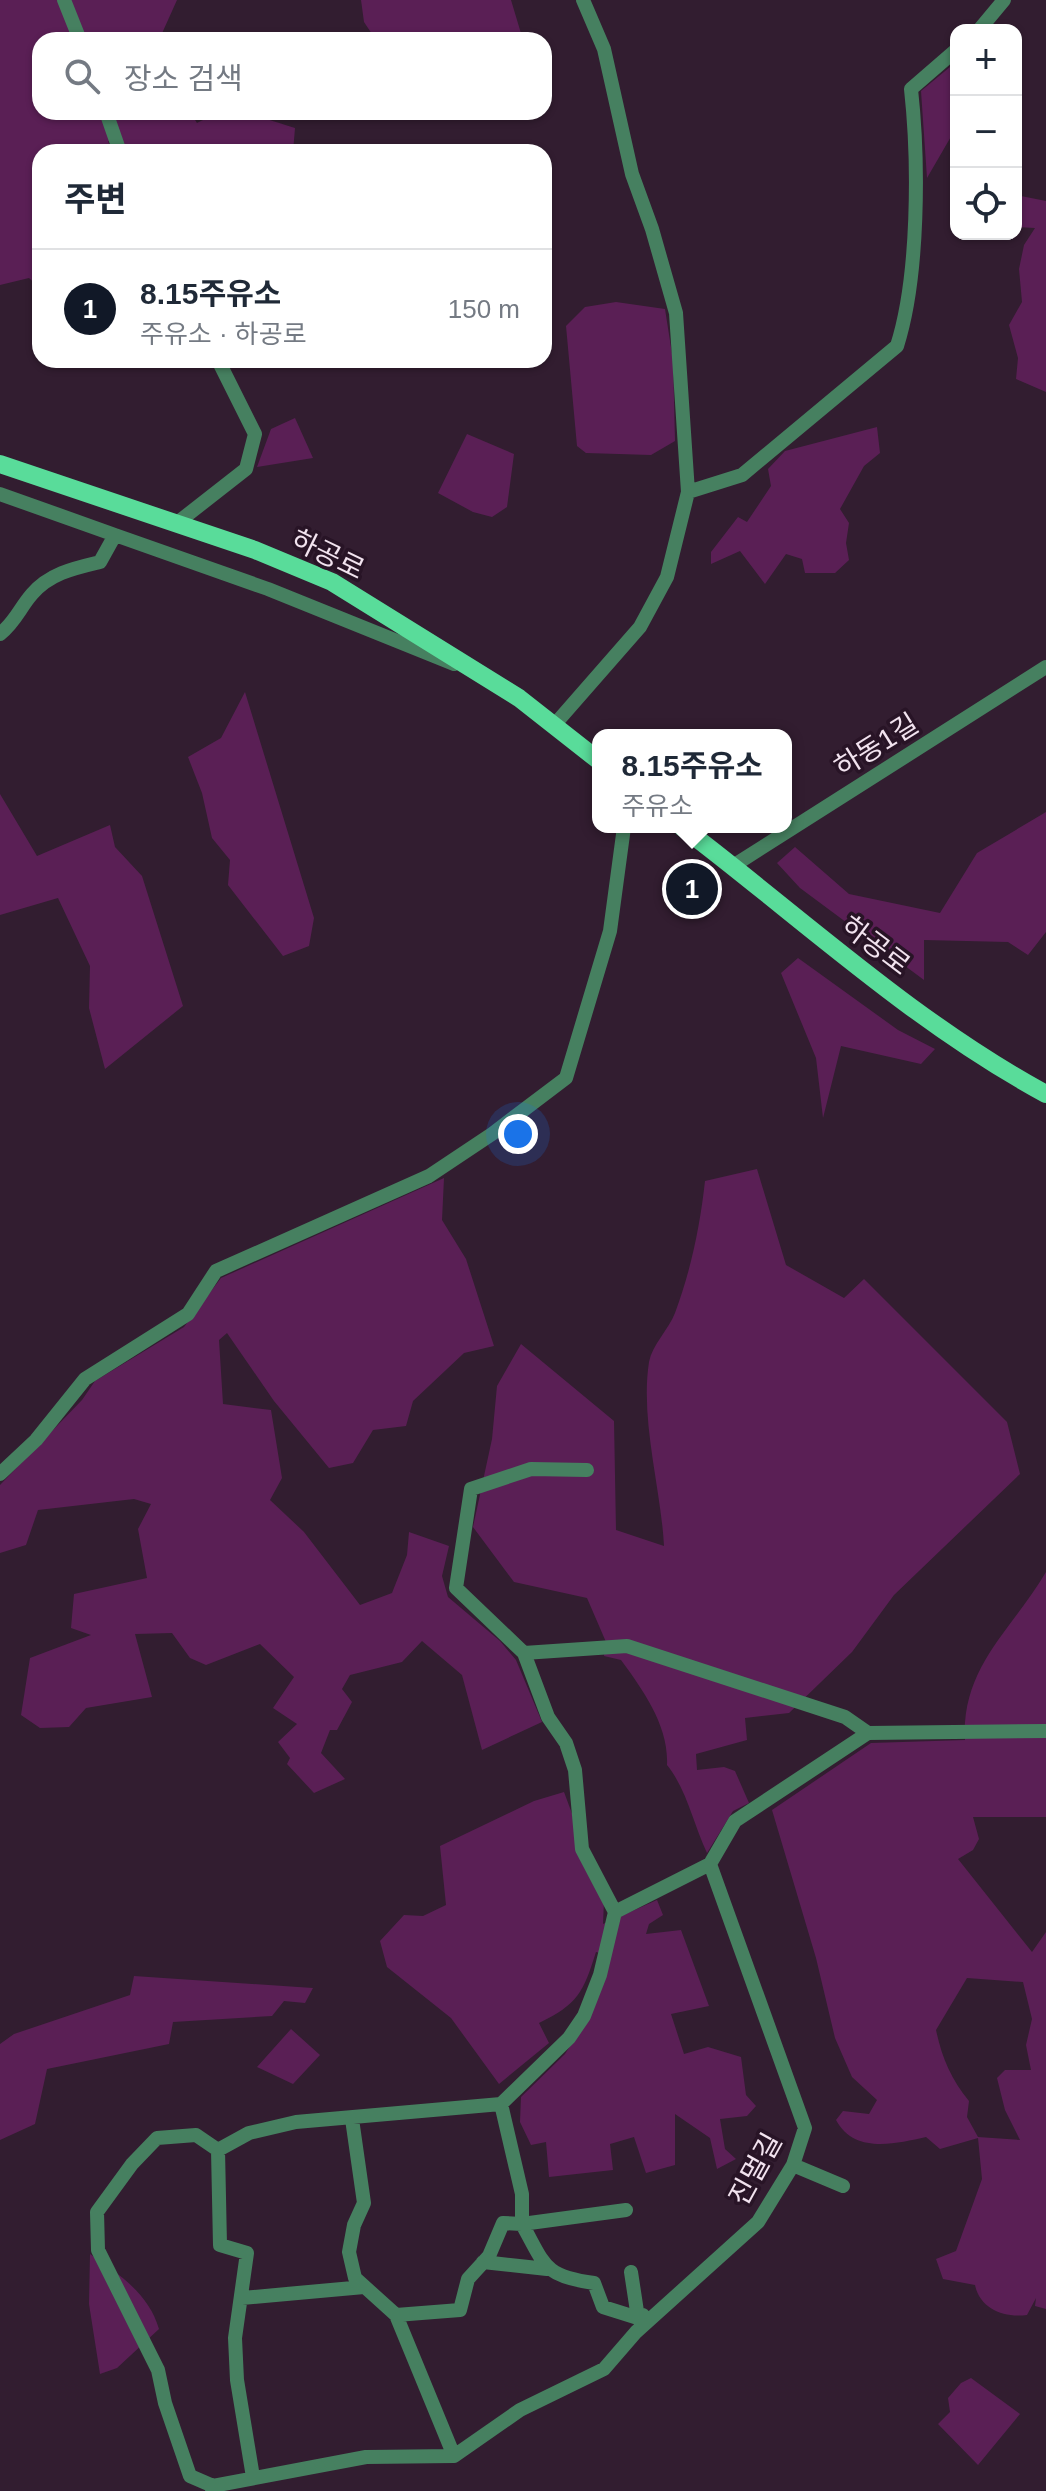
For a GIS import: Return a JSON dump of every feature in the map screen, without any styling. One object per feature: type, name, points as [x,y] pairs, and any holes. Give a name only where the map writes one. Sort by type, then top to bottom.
[{"type":"main road","name":"하공로","points":[[0,464],[255,550],[332,582],[556,723],[592,755]]},
{"type":"main road","name":"하공로","points":[[690,833],[852,966],[1006,1073],[1046,1094]]},
{"type":"street","points":[[64,0],[77,32]]},
{"type":"street","points":[[556,723],[640,627],[667,577],[688,492],[676,313],[652,229],[632,174],[604,49],[583,0]]},
{"type":"street","points":[[984,24],[1004,0]]},
{"type":"street","points":[[688,492],[742,475],[897,346],[906,318],[914,208],[911,89],[950,55]]},
{"type":"street","points":[[109,120],[117,144]]},
{"type":"street","points":[[177,523],[246,469],[255,434],[222,368]]},
{"type":"street","points":[[0,494],[268,589],[411,649],[471,669]]},
{"type":"street","points":[[0,634],[18,619],[31,595],[63,570],[100,562],[115,535]]},
{"type":"street","name":"하동1길","points":[[792,828],[1046,667]]},
{"type":"street","points":[[0,1474],[36,1440],[85,1379],[188,1314],[216,1271],[297,1238],[429,1176],[492,1134],[566,1078],[610,931],[623,833]]},
{"type":"street","name":"하동1길","points":[[733,866],[785,833]]},
{"type":"street","points":[[218,2150],[249,2133],[296,2122],[501,2104],[569,2038],[584,2016],[600,1975],[615,1912],[582,1849],[575,1770],[566,1743],[548,1717],[524,1653],[456,1588],[471,1489],[531,1469],[587,1470]]},
{"type":"street","points":[[524,1653],[627,1646],[845,1717],[868,1733]]},
{"type":"street","points":[[615,1912],[710,1864],[735,1821],[868,1733],[1046,1731]]},
{"type":"street","name":"진멀길","points":[[454,2456],[520,2410],[604,2369],[636,2332],[758,2222],[793,2165],[805,2128],[710,1864]]},
{"type":"street","points":[[501,2104],[522,2194],[522,2224],[547,2269]]},
{"type":"street","points":[[218,2150],[196,2135],[157,2138],[132,2164],[97,2212],[98,2250],[158,2370],[165,2403],[190,2476],[212,2489],[253,2477],[366,2457],[454,2456],[396,2315],[355,2278],[349,2252],[354,2225],[364,2203],[352,2119]]},
{"type":"street","points":[[218,2150],[220,2245],[247,2253],[235,2338],[237,2380],[253,2477]]},
{"type":"street","points":[[793,2165],[843,2186]]},
{"type":"street","points":[[396,2315],[460,2310],[468,2279],[483,2262],[503,2223],[522,2224],[626,2210]]},
{"type":"street","points":[[483,2262],[547,2269],[567,2279],[594,2283],[603,2307],[638,2318],[675,2300]]},
{"type":"street","points":[[631,2272],[638,2318]]},
{"type":"street","points":[[242,2298],[364,2287]]},
{"type":"shaded area","points":[[0,0],[177,0],[163,32],[32,32],[32,120],[195,120],[197,123],[204,120],[270,120],[295,128],[294,144],[114,144],[108,141],[109,144],[32,144],[32,281],[29,278],[0,285]]},
{"type":"shaded area","points":[[361,0],[511,0],[521,32],[371,32],[364,22]]},
{"type":"shaded area","points":[[950,67],[950,138],[927,178],[921,91]]},
{"type":"shaded area","points":[[1022,196],[1046,201],[1046,392],[1016,379],[1018,358],[1009,325],[1022,302],[1019,269],[1024,245],[1035,228],[1022,227]]},
{"type":"shaded area","points":[[616,302],[665,309],[673,360],[675,441],[651,455],[586,453],[577,446],[566,326],[585,307]]},
{"type":"shaded area","points":[[295,418],[313,458],[257,467],[271,429]]},
{"type":"shaded area","points":[[877,427],[880,453],[864,466],[840,509],[849,523],[846,543],[849,560],[835,573],[805,573],[802,559],[786,554],[765,584],[740,551],[711,564],[711,552],[738,517],[747,522],[771,486],[768,469],[785,451]]},
{"type":"shaded area","points":[[467,434],[514,454],[507,507],[492,517],[473,512],[438,493]]},
{"type":"shaded area","points":[[245,692],[314,918],[309,946],[283,956],[228,885],[230,860],[212,838],[202,793],[188,757],[221,738]]},
{"type":"shaded area","points":[[0,794],[37,856],[110,825],[115,847],[142,876],[183,1006],[105,1069],[89,1008],[90,966],[58,898],[0,915]]},
{"type":"shaded area","points":[[1046,812],[1046,932],[1028,955],[1008,942],[924,940],[924,980],[800,888],[777,863],[795,847],[849,894],[940,913],[977,853]]},
{"type":"shaded area","points":[[798,958],[898,1030],[935,1049],[921,1064],[841,1046],[823,1118],[816,1058],[781,973]]},
{"type":"shaded area","points":[[757,1169],[786,1265],[844,1298],[864,1279],[1007,1422],[1020,1474],[894,1595],[852,1652],[789,1713],[745,1718],[747,1740],[696,1754],[697,1770],[724,1767],[735,1771],[749,1803],[733,1811],[707,1853],[685,1796],[667,1765],[664,1736],[653,1709],[621,1660],[604,1656],[606,1642],[587,1598],[514,1582],[473,1527],[492,1439],[497,1386],[521,1344],[614,1421],[616,1530],[664,1546],[647,1407],[649,1362],[653,1349],[675,1313],[686,1281],[698,1231],[705,1181]]},
{"type":"shaded area","points":[[444,1178],[442,1220],[466,1259],[494,1346],[464,1353],[413,1401],[406,1426],[373,1430],[353,1463],[329,1468],[274,1401],[227,1333],[219,1340],[223,1404],[271,1410],[282,1478],[270,1500],[304,1532],[360,1605],[392,1593],[407,1555],[409,1532],[449,1546],[442,1576],[448,1597],[500,1641],[516,1660],[542,1722],[482,1750],[462,1675],[422,1641],[402,1662],[350,1675],[342,1689],[352,1702],[337,1730],[330,1730],[321,1753],[345,1779],[314,1793],[287,1764],[290,1758],[278,1742],[297,1724],[273,1708],[294,1677],[260,1644],[206,1665],[190,1658],[172,1633],[135,1634],[152,1697],[86,1708],[69,1727],[40,1728],[21,1715],[30,1658],[91,1635],[71,1628],[74,1594],[147,1578],[138,1529],[151,1504],[134,1499],[38,1510],[26,1545],[0,1553],[0,1485],[82,1400],[95,1381],[184,1327],[221,1278]]},
{"type":"shaded area","points":[[1046,1572],[1046,1817],[973,1817],[979,1839],[973,1850],[958,1859],[1032,1952],[1046,1932],[1046,2309],[1035,2306],[1036,2298],[1027,2315],[1018,2316],[988,2306],[975,2285],[943,2279],[936,2259],[956,2251],[982,2179],[978,2138],[940,2149],[926,2137],[876,2144],[853,2138],[836,2120],[843,2111],[869,2114],[877,2100],[852,2077],[835,2038],[816,1958],[772,1810],[871,1743],[965,1740],[966,1714],[980,1670]],"holes":[[[967,1978],[1023,1982],[1032,2019],[1026,2045],[1031,2070],[1005,2070],[997,2078],[1005,2110],[1020,2140],[978,2137],[967,2117],[969,2101],[948,2068],[936,2030]]]},
{"type":"shaded area","points":[[564,1792],[604,1900],[603,1924],[657,1900],[663,1915],[649,1924],[646,1934],[681,1930],[709,2006],[671,2014],[684,2054],[708,2047],[741,2057],[746,2095],[756,2106],[747,2116],[720,2119],[725,2149],[736,2159],[717,2169],[710,2138],[675,2114],[675,2165],[646,2173],[634,2137],[610,2144],[613,2170],[549,2177],[546,2142],[531,2145],[520,2122],[521,2097],[565,2054],[589,2016],[609,1955],[596,1952],[577,1996],[563,2010],[539,2023],[549,2043],[499,2084],[451,2018],[387,1967],[380,1941],[404,1915],[423,1916],[446,1905],[440,1846],[534,1801]]},
{"type":"shaded area","points":[[134,1976],[313,1988],[305,2003],[284,2001],[272,2016],[173,2022],[169,2044],[47,2069],[35,2124],[0,2140],[0,2044],[14,2034],[130,1995]]},
{"type":"shaded area","points":[[291,2029],[320,2055],[293,2084],[257,2067]]},
{"type":"shaded area","points":[[90,2254],[122,2277],[140,2295],[159,2329],[117,2368],[100,2374],[89,2304]]},
{"type":"shaded area","points":[[971,2378],[1020,2414],[978,2465],[938,2424],[950,2412],[948,2398],[961,2383]]},
{"type":"place","name":"8.15주유소","points":[[692,889]]}]
